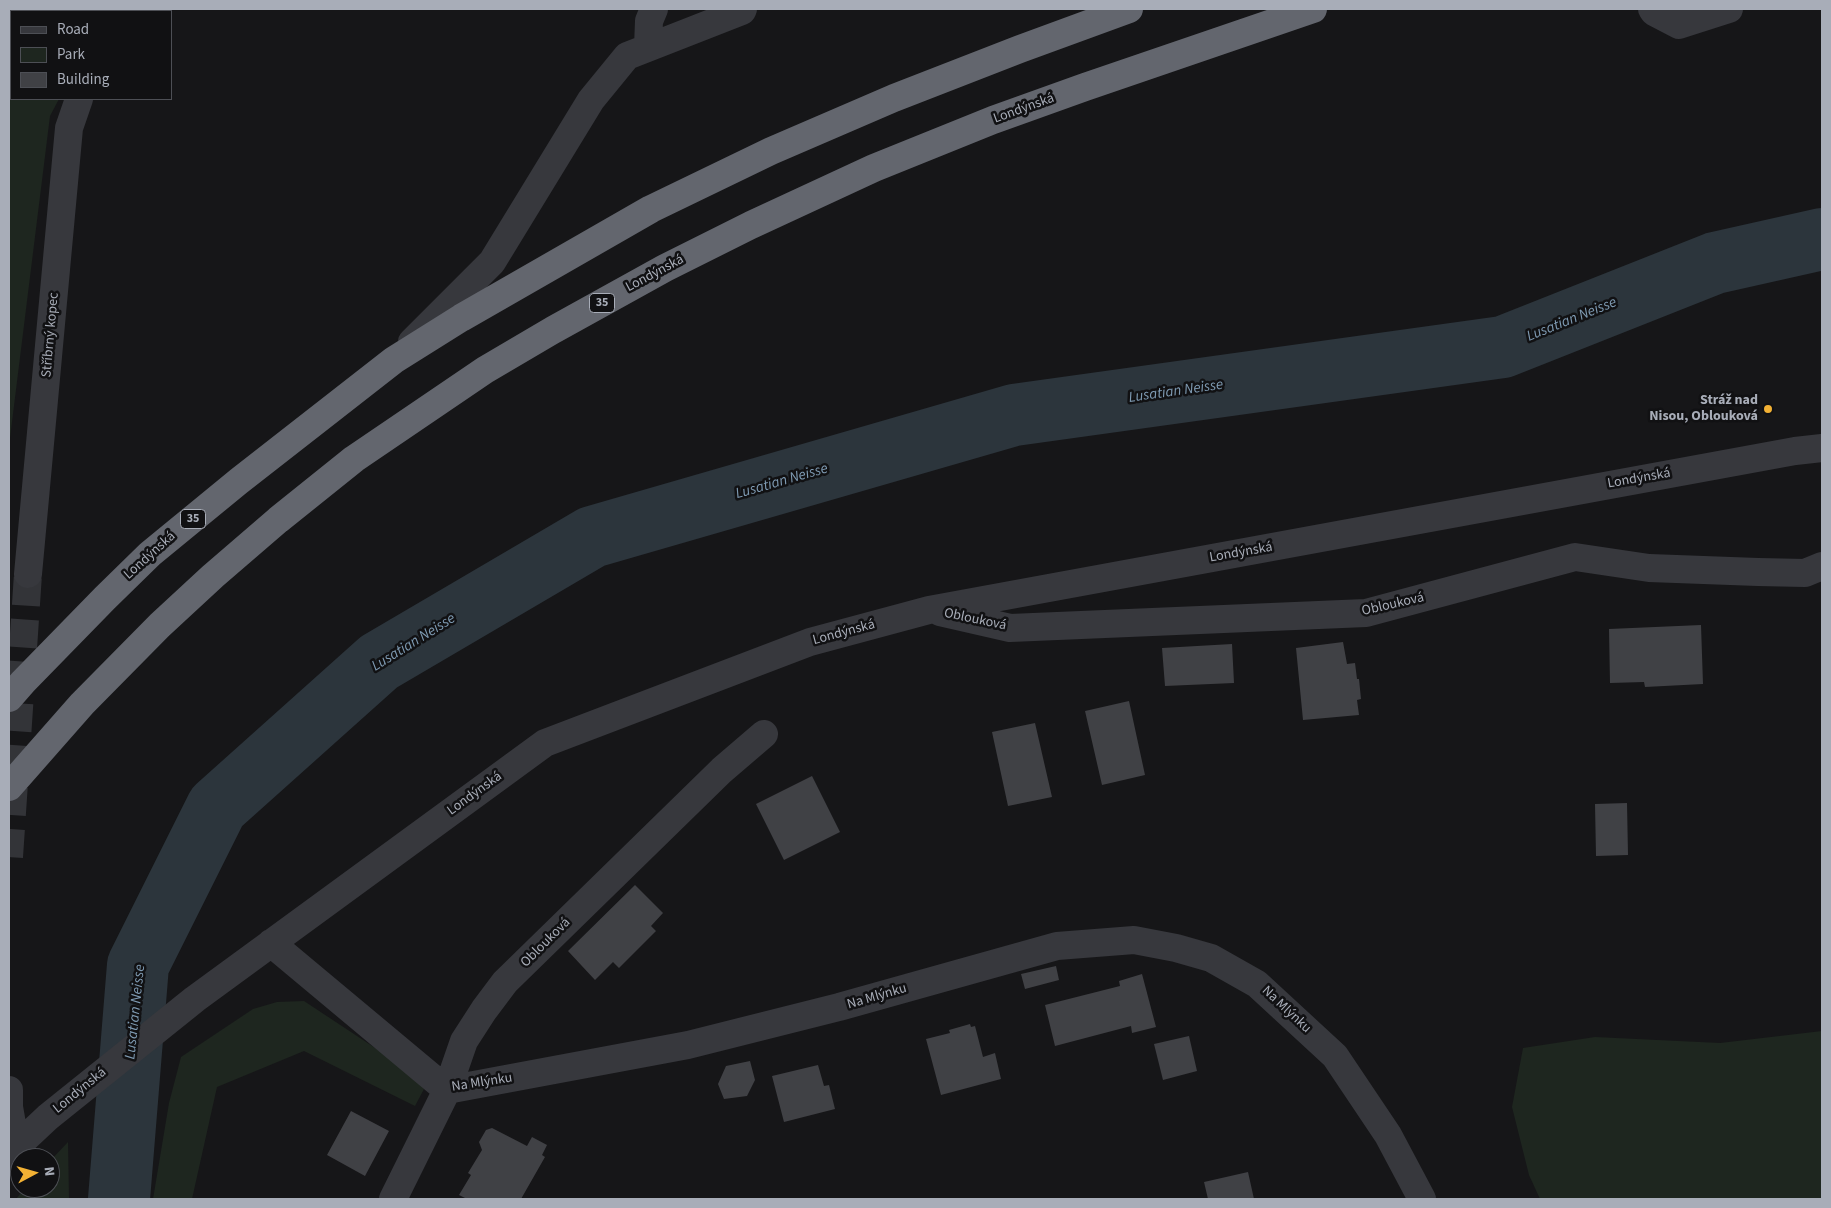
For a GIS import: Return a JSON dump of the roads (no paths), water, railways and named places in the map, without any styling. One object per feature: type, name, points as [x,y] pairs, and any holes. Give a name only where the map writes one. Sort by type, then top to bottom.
[{"type":"highway","name":"Londýnská","points":[[9,698],[104,598],[150,554],[238,481],[394,360],[487,302],[660,204],[771,152],[894,98],[1129,9]]},
{"type":"highway","name":"Londýnská","points":[[9,787],[82,704],[160,625],[213,576],[278,520],[354,459],[485,370],[664,268],[874,168],[1039,103],[1313,9]]},
{"type":"street","points":[[648,48],[649,22],[654,9]]},
{"type":"street","points":[[394,360],[492,262],[591,100],[627,56],[744,9]]},
{"type":"street","points":[[1652,9],[1654,12],[1679,25],[1729,9]]},
{"type":"street","name":"Stříbrný kopec","points":[[28,574],[68,128],[79,100]]},
{"type":"street","name":"Londýnská","points":[[15,1148],[79,1091],[195,999],[545,743],[810,642],[929,610],[1775,454],[1822,448]]},
{"type":"street","name":"Oblouková","points":[[929,610],[1010,628],[1366,613],[1575,557],[1649,568],[1758,572],[1805,573],[1822,566]]},
{"type":"street","name":"Oblouková","points":[[393,1199],[447,1090],[464,1041],[484,1010],[506,982],[722,770],[764,734]]},
{"type":"street","name":"Na Mlýnku","points":[[271,943],[447,1090],[688,1045],[839,1007],[1057,946],[1134,940],[1176,948],[1211,958],[1256,984],[1335,1056],[1388,1135],[1422,1199]]},
{"type":"street","points":[[9,1090],[12,1148]]},
{"type":"waterway","name":"Lusatian Neisse","points":[[119,1199],[138,965],[217,807],[379,662],[592,537],[1014,415],[1503,347],[1715,263],[1822,239]]},
{"type":"tunnel","points":[[9,857],[28,574]]},
{"type":"place","name":"Stráž nad Nisou, Oblouková","points":[[1768,409]]}]
